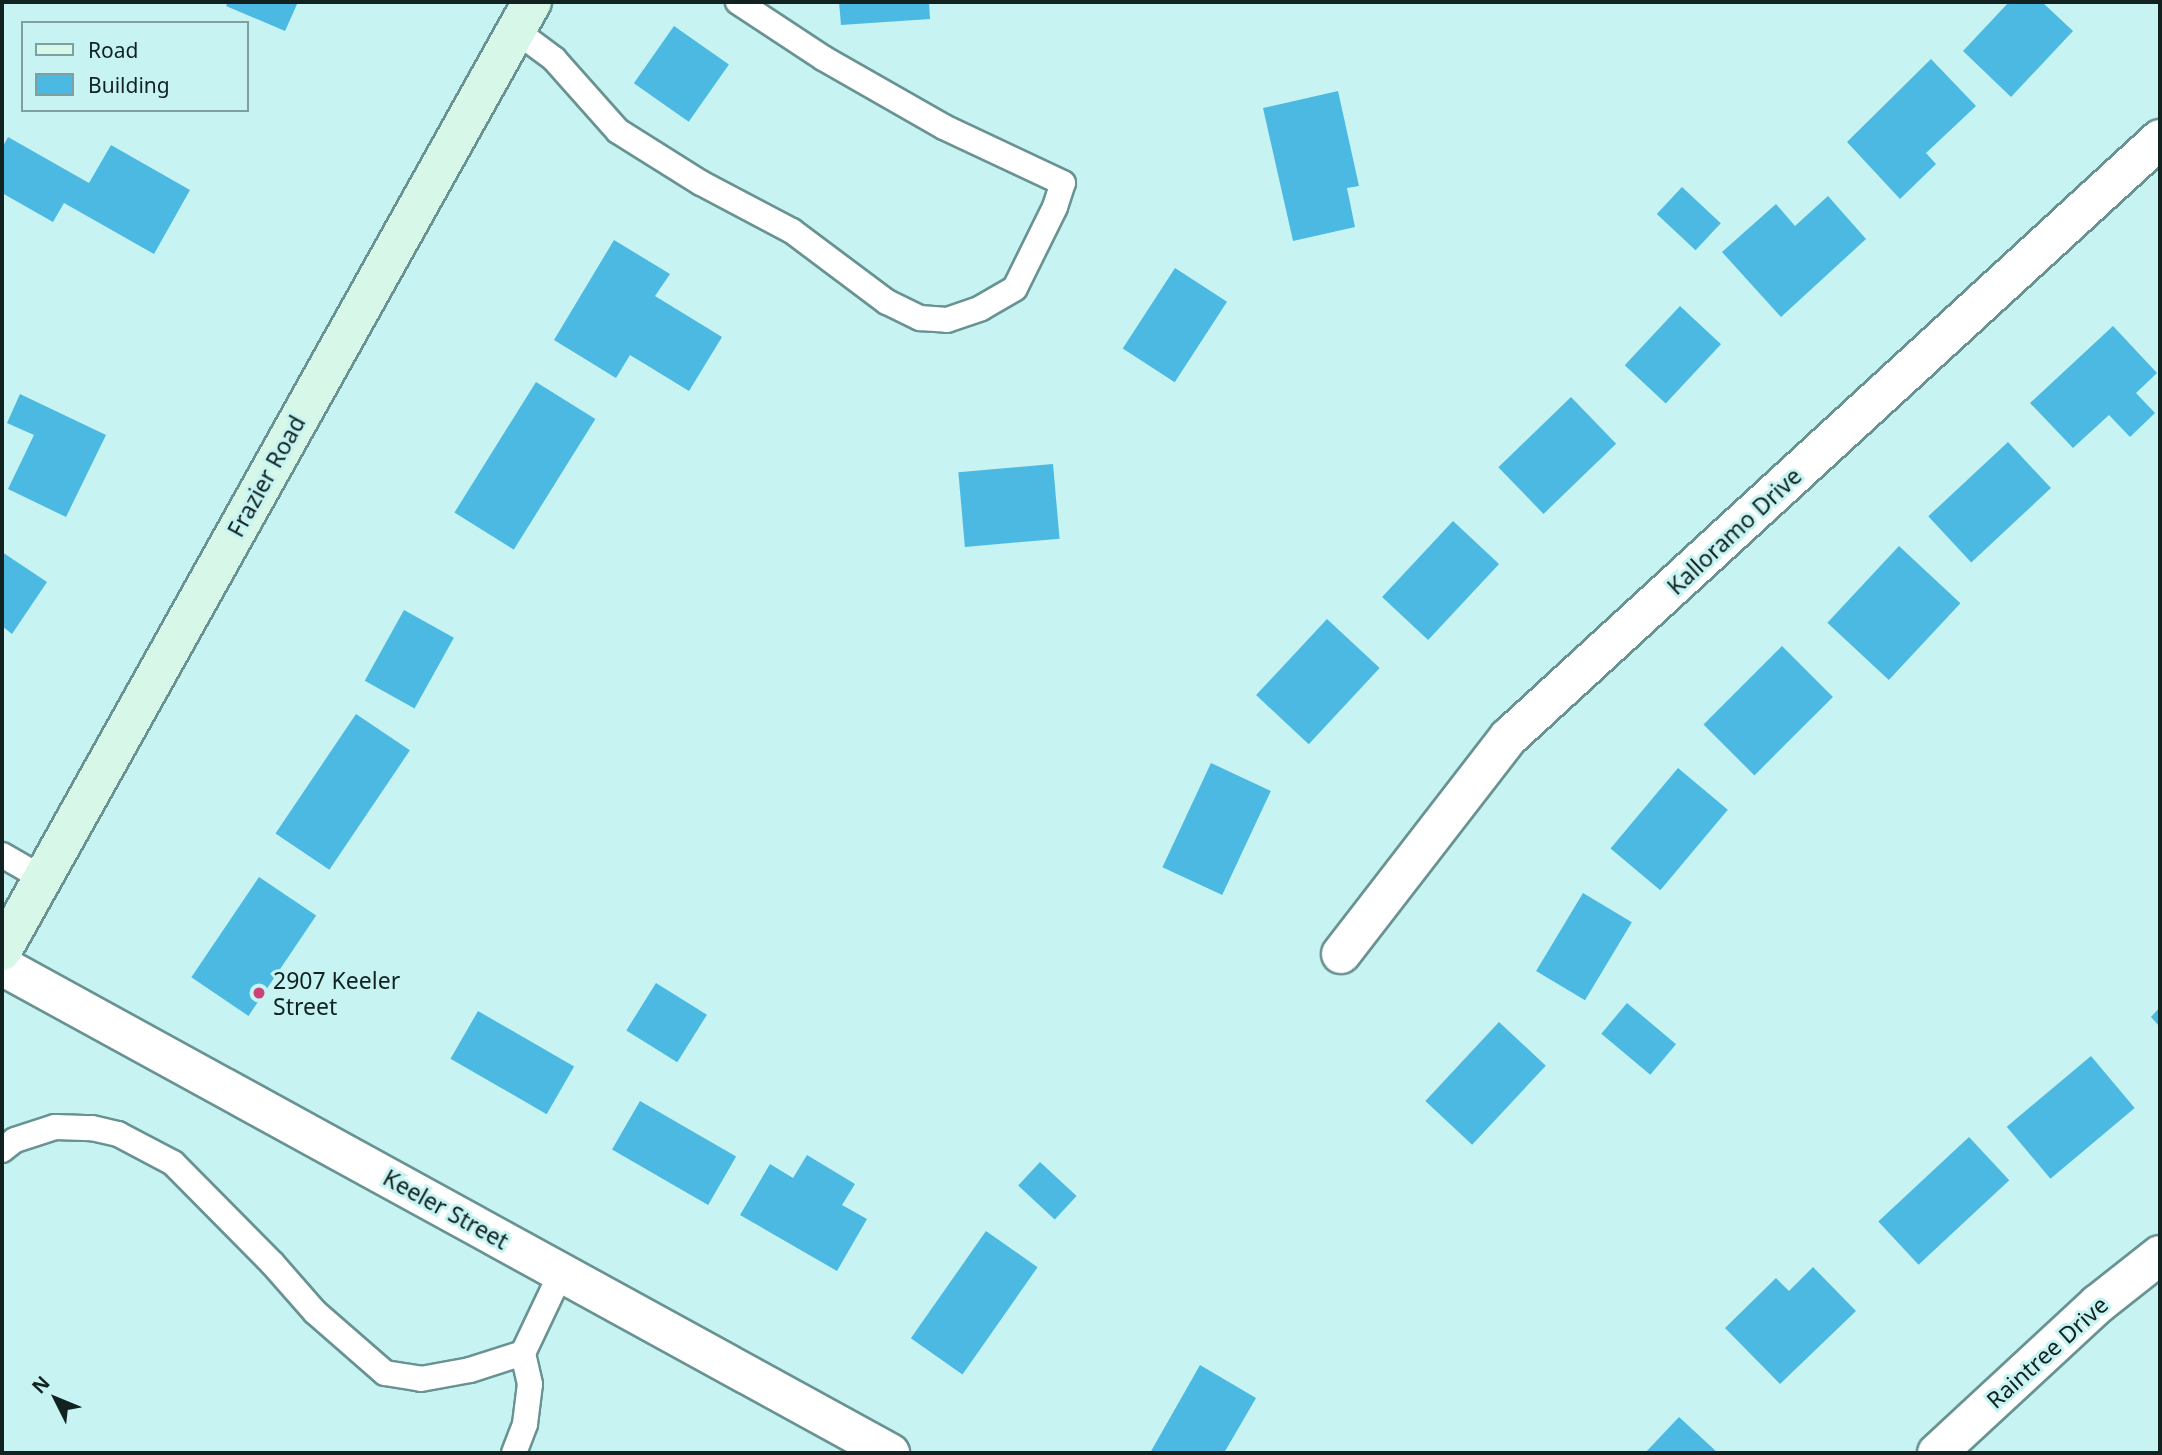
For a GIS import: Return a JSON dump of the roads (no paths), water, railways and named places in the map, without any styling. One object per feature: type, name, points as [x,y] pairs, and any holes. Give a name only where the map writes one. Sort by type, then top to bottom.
[{"type":"street","name":"Frazier Road","points":[[2,951],[523,16]]},
{"type":"street","name":"Kalloramo Drive","points":[[1341,954],[1509,737],[2160,139]]},
{"type":"street","name":"Keeler Street","points":[[2,966],[890,1453]]},
{"type":"street","name":"Raintree Drive","points":[[1937,1453],[2098,1304],[2160,1255]]},
{"type":"lane","points":[[523,16],[554,58],[618,131],[701,183],[792,231],[887,302],[920,318],[947,320],[981,308],[1014,288],[1055,207],[1063,183],[944,127],[823,58],[737,2]]},
{"type":"lane","points":[[2,855],[42,878]]},
{"type":"lane","points":[[2,1150],[15,1140],[55,1127],[92,1128],[118,1134],[173,1163],[315,1312],[385,1373],[421,1379],[470,1370],[523,1353]]},
{"type":"lane","points":[[514,1453],[526,1423],[530,1384],[523,1353],[561,1273]]},
{"type":"place","name":"2907 Keeler Street","points":[[259,993]]}]
